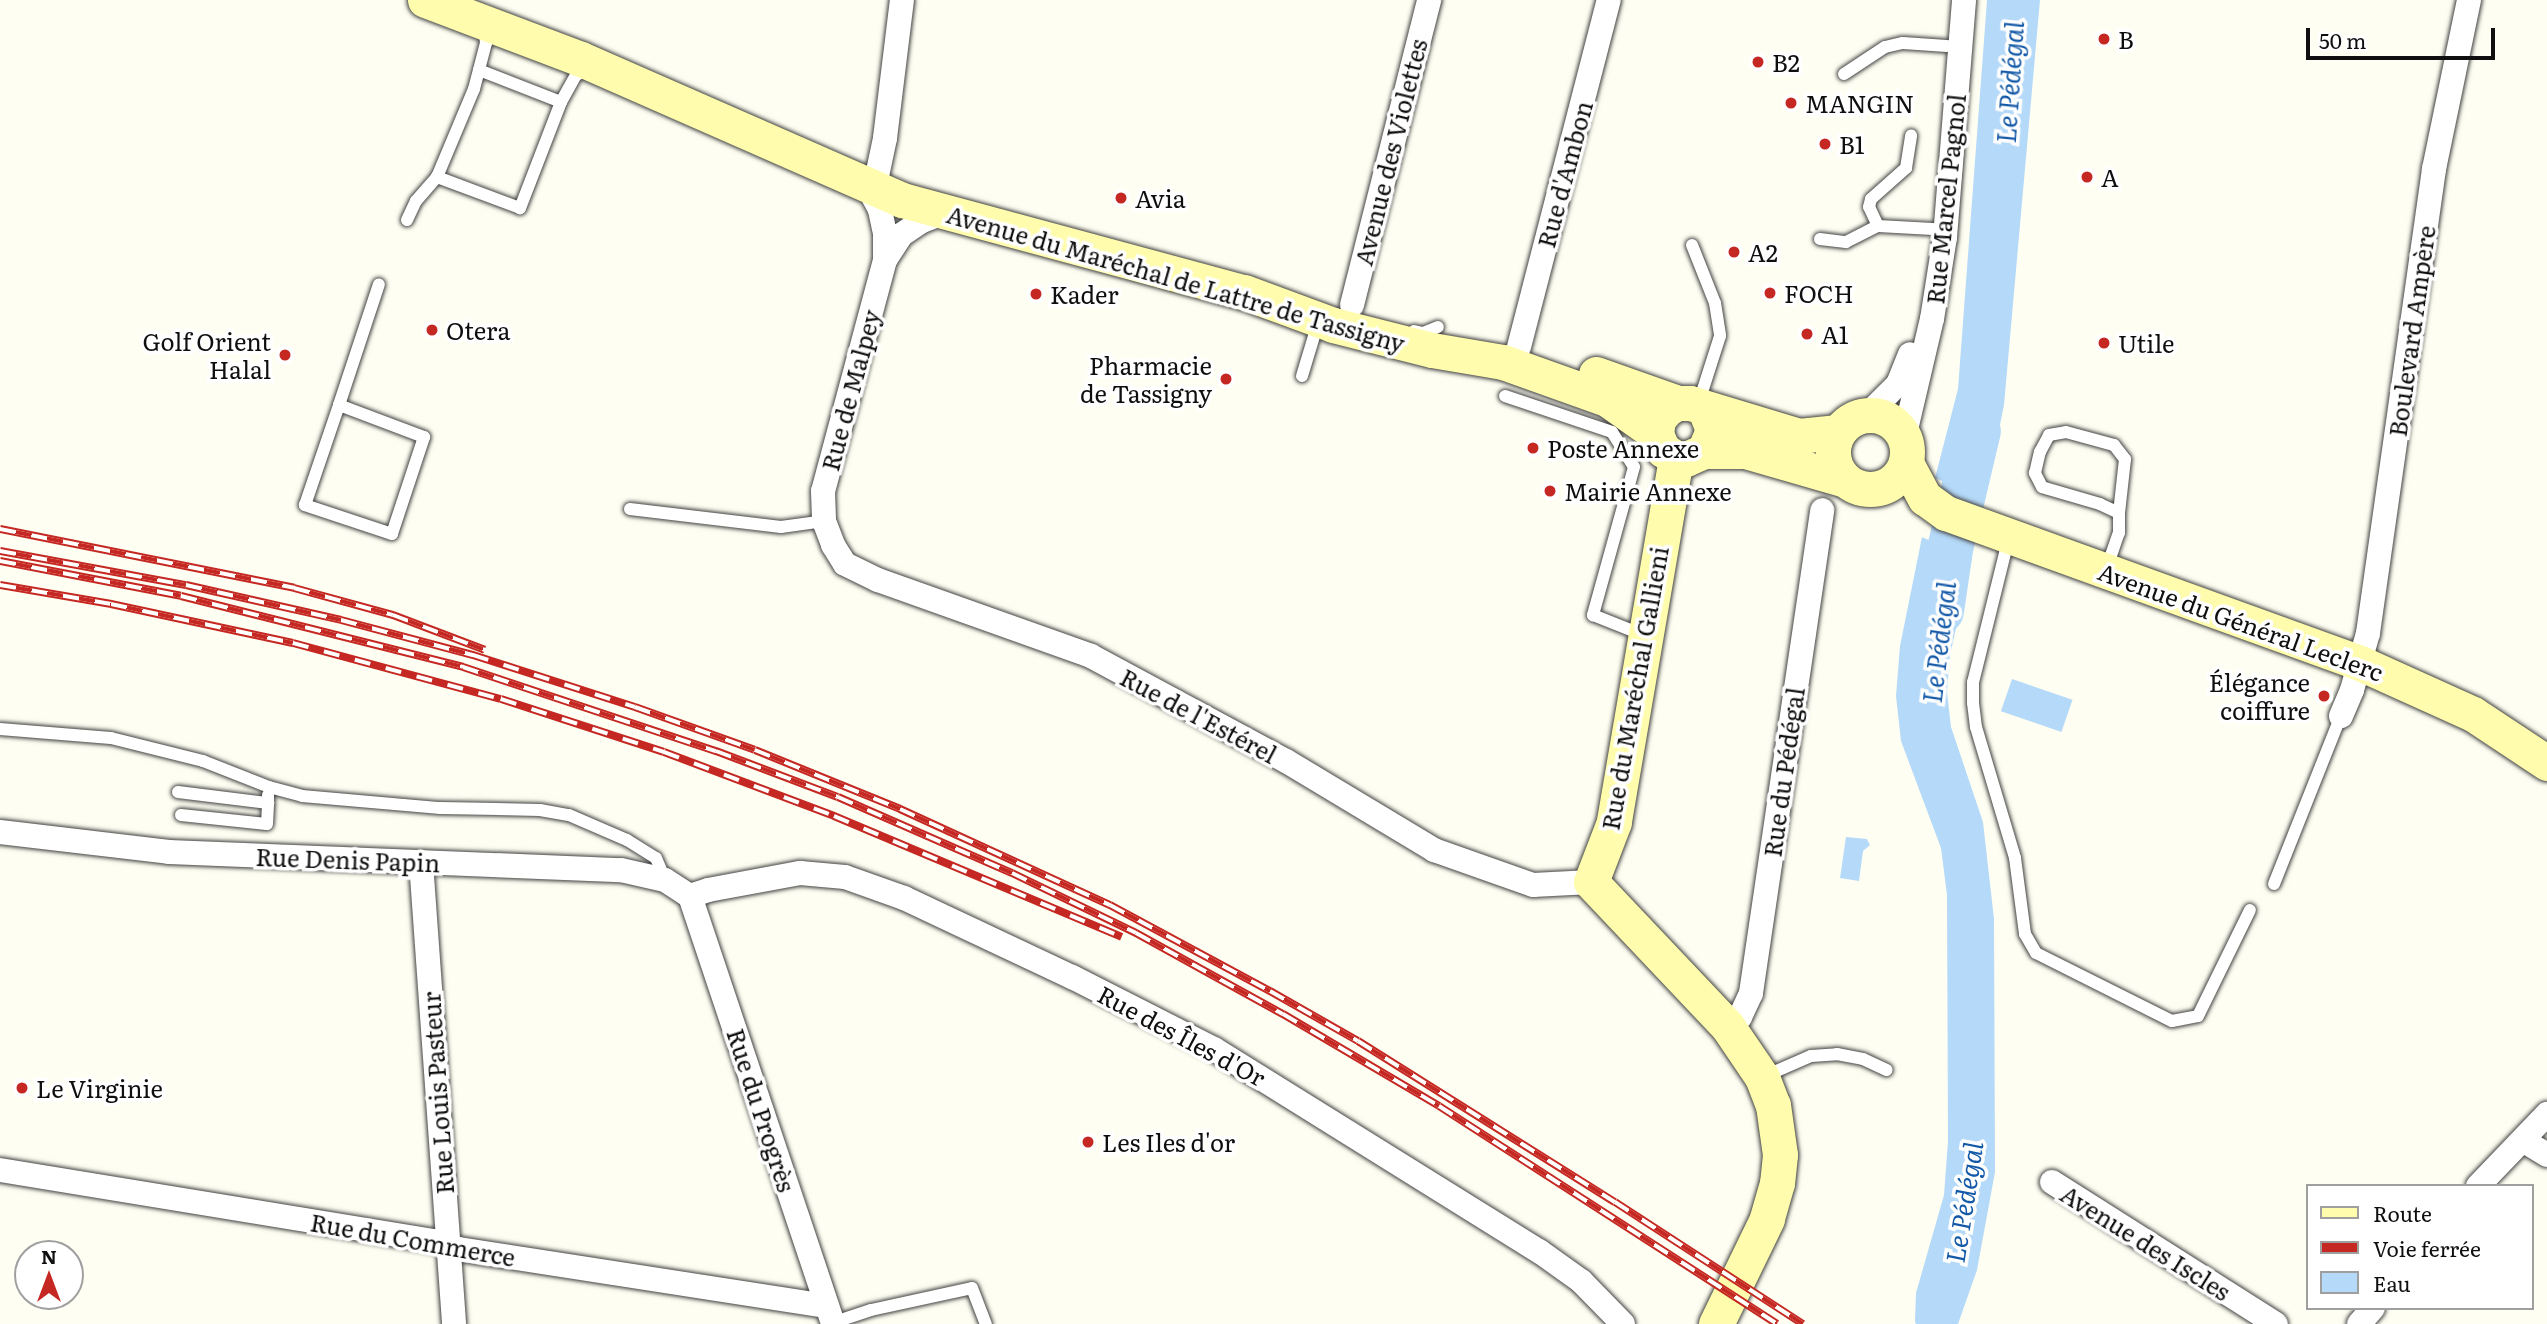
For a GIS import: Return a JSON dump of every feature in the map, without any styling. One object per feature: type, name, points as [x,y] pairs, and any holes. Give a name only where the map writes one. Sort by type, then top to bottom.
[{"type":"main road","name":"Avenue du Maréchal de Lattre de Tassigny","points":[[425,0],[552,35],[872,181],[1519,347],[1693,406],[1799,436],[1853,424]]},
{"type":"main road","name":"Avenue du Maréchal de Lattre de Tassigny","points":[[472,11],[599,68],[945,212],[1244,292],[1320,320],[1432,350],[1503,362],[1607,399],[1679,448]]},
{"type":"main road","points":[[1693,406],[1662,413],[1679,448],[1745,451],[1842,479],[1861,489],[1875,489],[1899,476],[1905,450]]},
{"type":"main road","name":"Rue du Maréchal Gallieni","points":[[1591,882],[1614,822],[1643,635],[1679,448],[1713,430],[1693,406]]},
{"type":"main road","points":[[1842,479],[1832,453],[1853,424],[1890,421],[1928,500]]},
{"type":"main road","name":"Avenue du Général Leclerc","points":[[1875,489],[1928,500],[1945,513],[2360,663],[2473,714],[2547,764]]},
{"type":"main road","points":[[1591,882],[1728,1027],[1762,1077],[1773,1105],[1780,1156],[1777,1183],[1767,1219],[1716,1324]]},
{"type":"main road","points":[[1691,1324],[1707,1299],[1747,1263]]},
{"type":"street","points":[[872,181],[885,138],[902,0]]},
{"type":"street","name":"Avenue des Violettes","points":[[1352,305],[1429,0]]},
{"type":"street","name":"Rue d'Ambon","points":[[1519,347],[1609,0]]},
{"type":"street","name":"Rue Marcel Pagnol","points":[[1853,424],[1898,384],[1906,368],[1919,317],[1933,229],[1951,0]]},
{"type":"street","name":"Rue Marcel Pagnol","points":[[1905,450],[1932,319],[1945,237],[1964,0]]},
{"type":"street","name":"Boulevard Ampère","points":[[2341,716],[2368,633],[2434,169],[2469,0]]},
{"type":"street","name":"Rue de Malpey","points":[[872,181],[880,210],[886,260]]},
{"type":"street","name":"Rue de Malpey","points":[[824,521],[823,491],[886,260],[901,235],[922,221],[945,212]]},
{"type":"street","name":"Rue du Pédégal","points":[[1728,1027],[1740,1017],[1751,993],[1822,510]]},
{"type":"street","name":"Rue de l'Estérel","points":[[824,521],[833,545],[845,564],[878,580],[1091,656],[1286,761],[1434,850],[1533,885],[1591,882]]},
{"type":"street","name":"Rue Denis Papin","points":[[0,832],[169,852],[621,870],[665,880],[690,896]]},
{"type":"street","name":"Rue Louis Pasteur","points":[[421,862],[454,1324]]},
{"type":"street","name":"Rue des Îles d'Or","points":[[690,896],[708,890],[800,873],[845,877],[904,898],[1072,977],[1214,1049],[1539,1251],[1581,1281],[1623,1324]]},
{"type":"street","name":"Rue du Progrès","points":[[690,896],[831,1318]]},
{"type":"street","points":[[2480,1184],[2547,1114]]},
{"type":"street","points":[[2524,1141],[2547,1155]]},
{"type":"street","name":"Rue du Commerce","points":[[0,1170],[447,1245],[831,1318]]},
{"type":"street","name":"Avenue des Iscles","points":[[2052,1182],[2276,1324]]},
{"type":"street","points":[[2360,1324],[2371,1310]]},
{"type":"lane","points":[[407,220],[416,201],[437,177],[479,70],[486,43],[472,11]]},
{"type":"lane","points":[[1844,74],[1885,47],[1903,43],[1947,46]]},
{"type":"lane","points":[[437,177],[520,208],[561,102],[576,75],[599,68]]},
{"type":"lane","points":[[479,70],[561,102]]},
{"type":"lane","points":[[1878,226],[1869,207],[1871,199],[1906,168],[1912,135]]},
{"type":"lane","points":[[1820,239],[1846,242],[1878,226],[1933,229]]},
{"type":"lane","points":[[1692,245],[1714,303],[1720,336],[1693,406]]},
{"type":"lane","points":[[339,405],[424,437],[392,534],[305,505],[379,284]]},
{"type":"lane","points":[[1302,376],[1323,315],[1347,316],[1423,334],[1438,327]]},
{"type":"lane","points":[[1505,396],[1612,432],[1634,467],[1593,615],[1643,635]]},
{"type":"lane","points":[[2106,571],[2119,533],[2125,459],[2114,445],[2066,432],[2049,435],[2040,452],[2035,473],[2042,487],[2101,504],[2119,513]]},
{"type":"lane","points":[[630,509],[780,527],[824,521]]},
{"type":"lane","points":[[1999,533],[1973,682],[1973,703],[1976,727],[2015,858],[2025,934],[2036,953],[2172,1021],[2198,1016],[2250,910]]},
{"type":"lane","points":[[2274,884],[2341,716]]},
{"type":"lane","points":[[0,729],[111,738],[203,761],[269,787],[302,796],[378,804],[540,810],[569,815],[627,840],[656,858],[665,880]]},
{"type":"lane","points":[[181,815],[267,824],[269,787]]},
{"type":"lane","points":[[178,792],[268,803]]},
{"type":"lane","points":[[1762,1077],[1811,1056],[1837,1054],[1863,1059],[1887,1070]]},
{"type":"lane","points":[[831,1318],[972,1289],[986,1324]]},
{"type":"water","points":[[1987,0],[2040,0],[2004,405],[1985,499],[1935,478],[1958,389]]},
{"type":"water","points":[[1922,537],[1972,558],[1950,655],[1947,692],[1951,727],[1983,822],[1994,919],[1995,1172],[1977,1270],[1958,1324],[1916,1324],[1915,1321],[1916,1293],[1944,1195],[1948,1141],[1947,895],[1941,848],[1901,741],[1896,696],[1900,646]]},
{"type":"water","points":[[2012,679],[2073,700],[2061,732],[2001,711]]},
{"type":"water","points":[[1846,837],[1867,839],[1870,845],[1863,851],[1859,881],[1840,878]]},
{"type":"pier","points":[[1923,533],[1973,554],[1971,558],[1921,537]]},
{"type":"waterway","name":"Le Pédégal","points":[[1941,611],[1950,549],[1978,431]]},
{"type":"railway","points":[[0,529],[294,588],[393,615],[485,650]]},
{"type":"railway","points":[[0,551],[186,585],[341,620],[473,655],[635,707],[755,750],[900,809],[1110,905],[1358,1041],[1803,1324]]},
{"type":"railway","points":[[0,561],[181,596],[463,667],[716,751],[838,797],[1012,873],[1136,933],[1283,1014],[1439,1106],[1777,1324]]},
{"type":"railway","points":[[0,585],[111,604],[293,643],[501,699],[664,752],[834,816],[1122,937]]},
{"type":"place","name":"B","points":[[2104,39]]},
{"type":"place","name":"B2","points":[[1758,62]]},
{"type":"place","name":"MANGIN","points":[[1791,103]]},
{"type":"place","name":"B1","points":[[1825,144]]},
{"type":"place","name":"A","points":[[2087,177]]},
{"type":"place","name":"Avia","points":[[1121,198]]},
{"type":"place","name":"A2","points":[[1734,252]]},
{"type":"place","name":"FOCH","points":[[1770,293]]},
{"type":"place","name":"Kader","points":[[1036,294]]},
{"type":"place","name":"Otera","points":[[432,330]]},
{"type":"place","name":"A1","points":[[1807,334]]},
{"type":"place","name":"Utile","points":[[2104,343]]},
{"type":"place","name":"Golf Orient Halal","points":[[285,355]]},
{"type":"place","name":"Pharmacie de Tassigny","points":[[1226,379]]},
{"type":"place","name":"Poste Annexe","points":[[1533,448]]},
{"type":"place","name":"Mairie Annexe","points":[[1550,491]]},
{"type":"place","name":"Élégance coiffure","points":[[2324,696]]},
{"type":"place","name":"Le Virginie","points":[[22,1088]]},
{"type":"place","name":"Les Iles d'or","points":[[1088,1142]]}]
